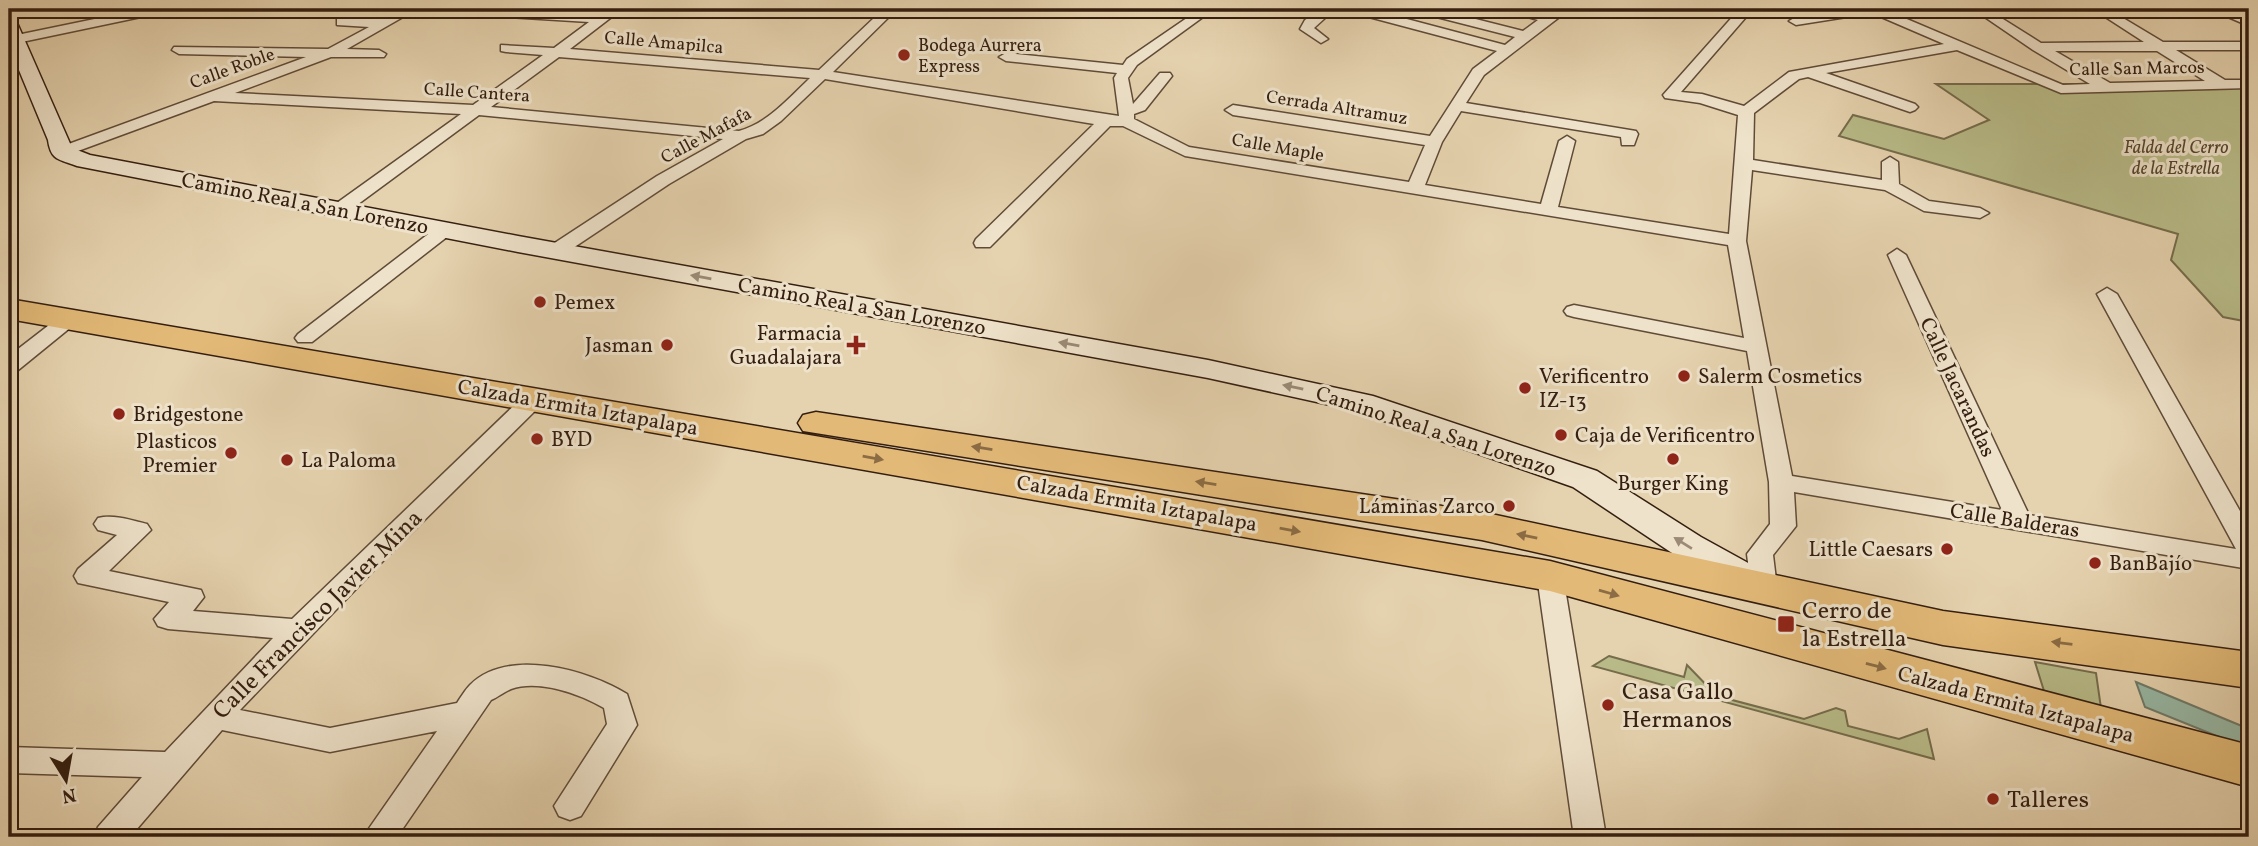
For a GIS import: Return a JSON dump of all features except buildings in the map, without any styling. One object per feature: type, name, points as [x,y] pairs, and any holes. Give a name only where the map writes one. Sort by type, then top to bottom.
[{"type":"main road","points":[[13,32],[59,140],[61,152]]},
{"type":"main road","name":"Camino Real a San Lorenzo","points":[[61,152],[85,162],[1208,369],[1362,404],[1585,480],[1688,546],[1764,588]]},
{"type":"main road","name":"Calzada Ermita Iztapalapa","points":[[9,288],[583,387],[1482,526],[1943,628],[2130,651],[2249,670]]},
{"type":"main road","name":"Calzada Ermita Iztapalapa","points":[[9,309],[1550,576],[2249,766]]},
{"type":"main road","points":[[2130,651],[2188,667],[2249,693]]},
{"type":"street","points":[[9,14],[19,9]]},
{"type":"street","points":[[9,14],[40,9]]},
{"type":"street","points":[[13,32],[160,9]]},
{"type":"street","points":[[356,9],[343,18],[342,22],[384,23]]},
{"type":"street","name":"Calle Roble","points":[[61,152],[332,52],[411,9]]},
{"type":"street","points":[[441,9],[540,12],[598,19]]},
{"type":"street","points":[[340,209],[552,52],[616,9]]},
{"type":"street","points":[[817,9],[887,10]]},
{"type":"street","points":[[1165,76],[1140,107],[1126,117],[1121,78],[1132,62],[1208,9]]},
{"type":"street","points":[[1321,39],[1307,29],[1310,23],[1329,9]]},
{"type":"street","points":[[1355,9],[1508,50]]},
{"type":"street","points":[[1422,9],[1525,36]]},
{"type":"street","points":[[1415,190],[1434,142],[1479,72],[1552,15],[1515,9]]},
{"type":"street","points":[[1714,9],[1746,10]]},
{"type":"street","points":[[1796,21],[1874,9]]},
{"type":"street","name":"Calle San Marcos","points":[[1874,9],[2061,89],[2249,85]]},
{"type":"street","points":[[1979,9],[2108,88]]},
{"type":"street","points":[[2099,9],[2163,46],[2221,85],[2249,92]]},
{"type":"street","name":"Calle Mafafa","points":[[557,250],[663,180],[740,136],[757,131],[776,118],[887,10]]},
{"type":"street","points":[[1746,10],[1670,95],[1702,99],[1746,112]]},
{"type":"street","points":[[2233,14],[2249,22]]},
{"type":"street","points":[[1746,112],[1794,75],[1806,71],[1961,45]]},
{"type":"street","points":[[2038,47],[2249,46]]},
{"type":"street","name":"Calle Amapilca","points":[[506,48],[820,74]]},
{"type":"street","points":[[179,50],[379,54]]},
{"type":"street","points":[[1006,57],[1127,71]]},
{"type":"street","points":[[1806,71],[1910,107]]},
{"type":"street","name":"Calle Maple","points":[[820,74],[1107,121],[1126,117],[1185,151],[1737,241]]},
{"type":"street","name":"Calle Cantera","points":[[211,96],[474,110],[740,136]]},
{"type":"street","points":[[1457,106],[1630,134],[1628,142]]},
{"type":"street","name":"Cerrada Altramuz","points":[[1233,110],[1434,142]]},
{"type":"street","points":[[1746,112],[1737,241],[1781,482],[1783,526],[1760,554],[1764,588]]},
{"type":"street","points":[[983,243],[1107,121]]},
{"type":"street","points":[[1548,211],[1567,141]]},
{"type":"street","points":[[1889,186],[1890,162]]},
{"type":"street","points":[[1744,164],[1889,186],[1924,206],[1980,213]]},
{"type":"street","points":[[305,338],[446,229]]},
{"type":"street","name":"Calle Jacarandas","points":[[1897,255],[2020,520]]},
{"type":"street","points":[[2107,294],[2249,550]]},
{"type":"street","points":[[1574,311],[1755,346]]},
{"type":"street","points":[[9,366],[69,319]]},
{"type":"street","name":"Calle Francisco Javier Mina","points":[[110,837],[170,765],[296,630],[534,399]]},
{"type":"street","name":"Calle Balderas","points":[[1781,482],[2249,560]]},
{"type":"street","points":[[107,524],[138,530],[86,576],[191,597],[168,619],[296,630]]},
{"type":"street","points":[[1550,576],[1590,837]]},
{"type":"street","points":[[379,837],[481,692],[507,678],[543,677],[601,690],[617,702],[622,725],[570,806]]},
{"type":"street","points":[[215,718],[330,740],[466,713]]},
{"type":"street","points":[[9,760],[170,765]]},
{"type":"green space","name":"Falda del Cerro de la Estrella","points":[[1936,84],[2249,84],[2249,322],[2223,317],[2171,260],[2178,234],[1839,136],[1853,115],[1944,139],[1989,120]]},
{"type":"green space","points":[[1609,656],[1684,677],[1687,665],[1717,696],[1804,719],[1836,708],[1845,711],[1848,726],[1899,739],[1927,729],[1934,759],[1593,666]]},
{"type":"green space","points":[[2035,662],[2096,673],[2101,708],[2044,691]]},
{"type":"shaded area","points":[[2136,682],[2249,729],[2249,749],[2145,707]]},
{"type":"place","name":"Bodega Aurrera Express","points":[[904,55]]},
{"type":"place","name":"Pemex","points":[[540,302]]},
{"type":"place","name":"Jasman","points":[[667,345]]},
{"type":"place","name":"Farmacia Guadalajara","points":[[856,345]]},
{"type":"place","name":"Salerm Cosmetics","points":[[1684,376]]},
{"type":"place","name":"Verificentro IZ-13","points":[[1525,388]]},
{"type":"place","name":"Bridgestone","points":[[119,414]]},
{"type":"place","name":"Caja de Verificentro","points":[[1561,435]]},
{"type":"place","name":"BYD","points":[[537,439]]},
{"type":"place","name":"Plasticos Premier","points":[[231,453]]},
{"type":"place","name":"Burger King","points":[[1673,459]]},
{"type":"place","name":"La Paloma","points":[[287,460]]},
{"type":"place","name":"Láminas Zarco","points":[[1509,506]]},
{"type":"place","name":"Little Caesars","points":[[1947,549]]},
{"type":"place","name":"BanBajío","points":[[2095,563]]},
{"type":"place","name":"Cerro de la Estrella","points":[[1786,624]]},
{"type":"place","name":"Casa Gallo Hermanos","points":[[1608,705]]},
{"type":"place","name":"Talleres","points":[[1993,799]]}]
